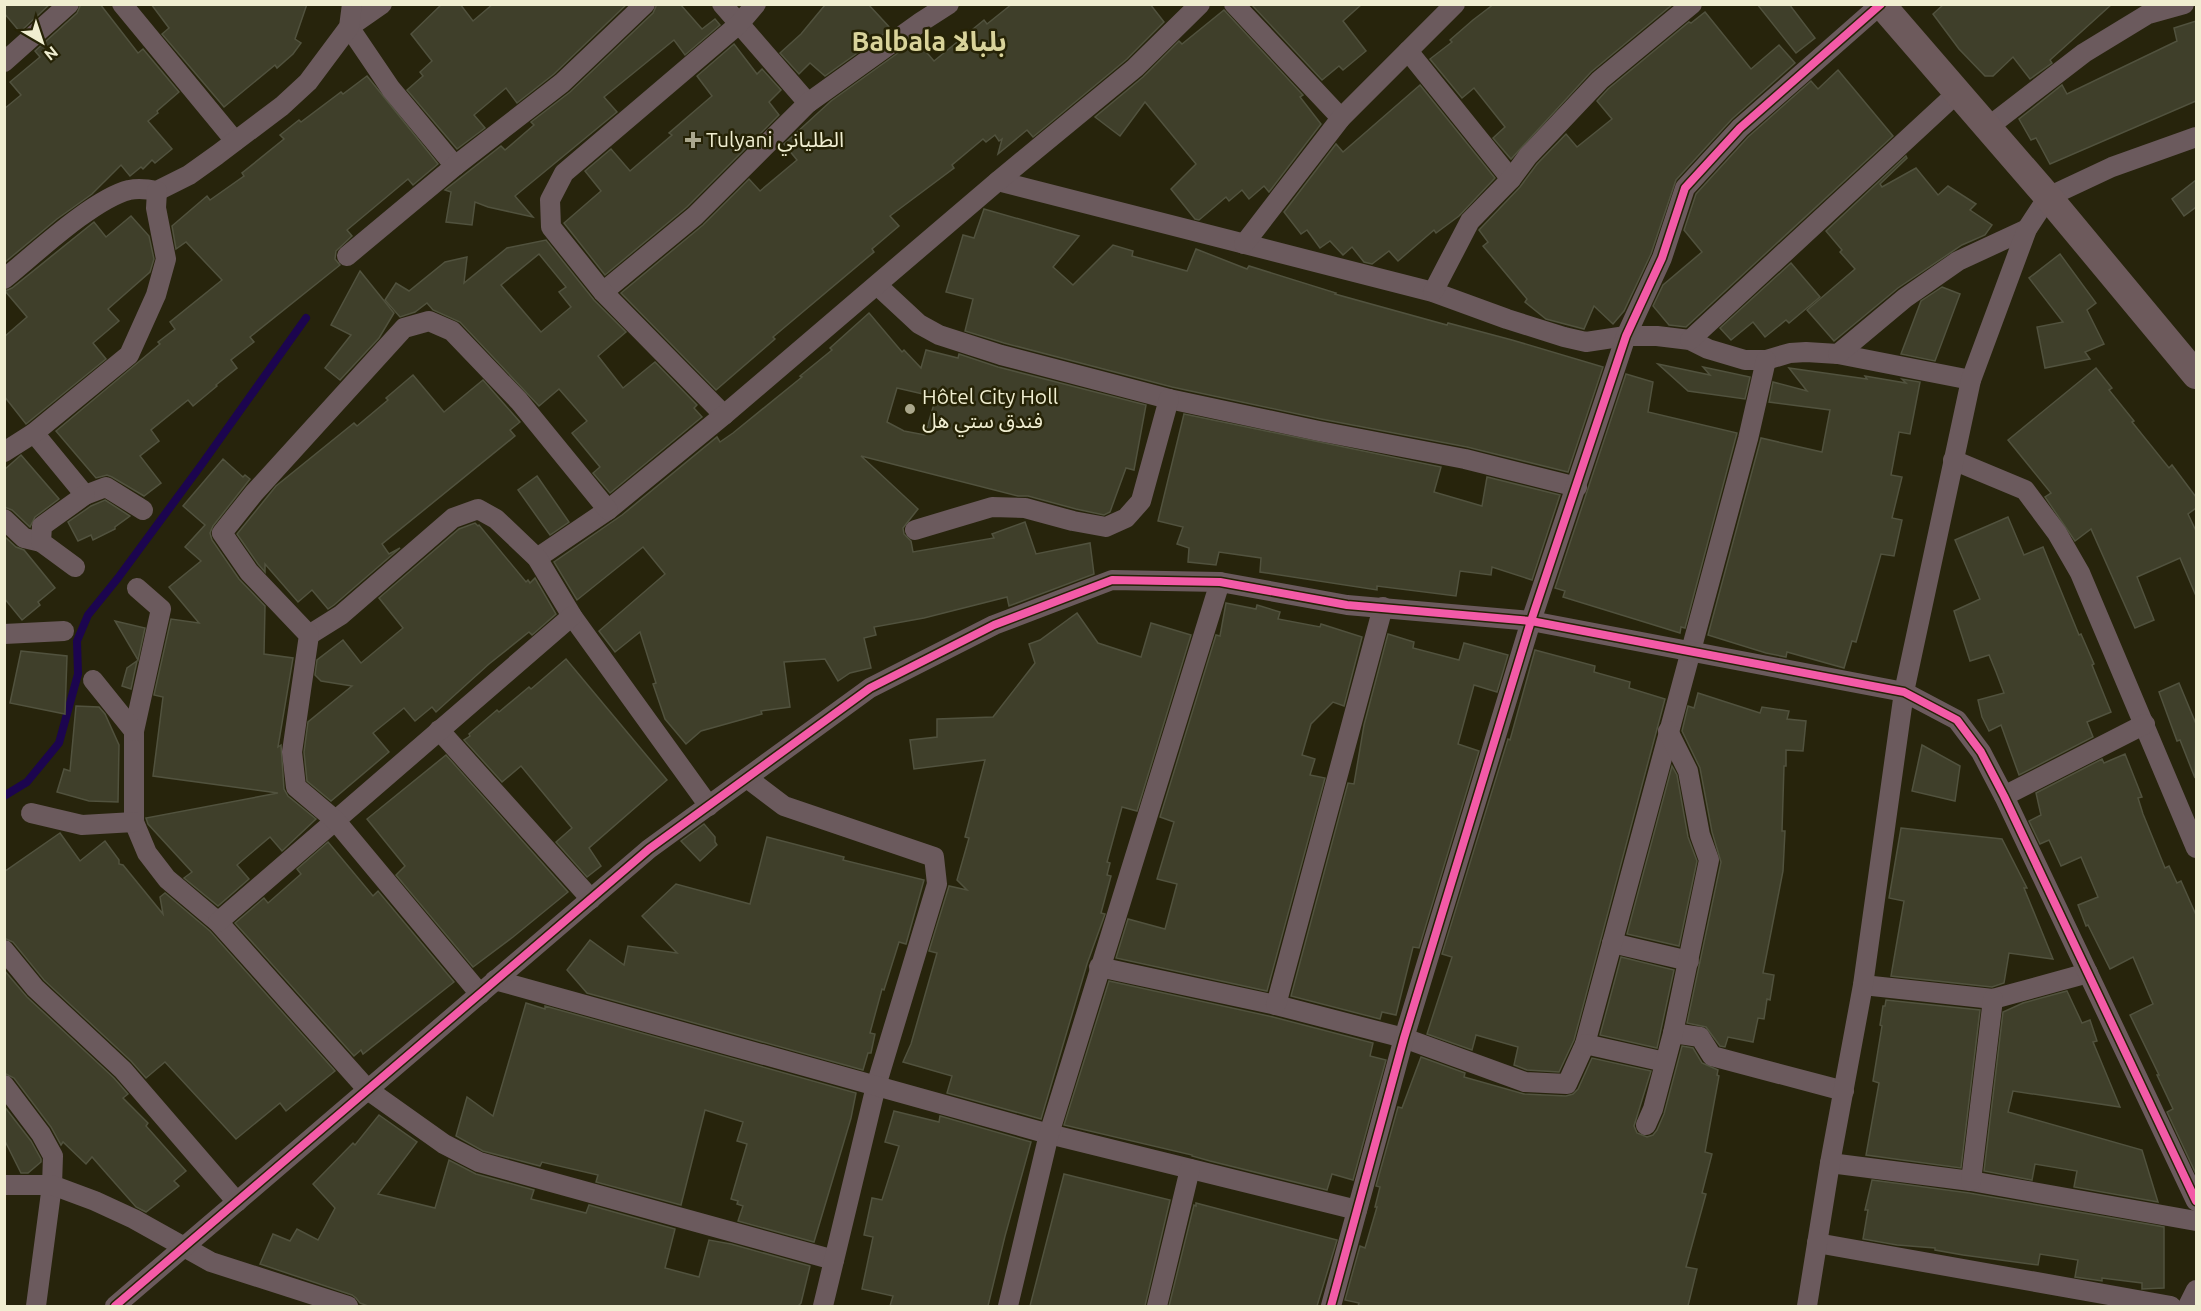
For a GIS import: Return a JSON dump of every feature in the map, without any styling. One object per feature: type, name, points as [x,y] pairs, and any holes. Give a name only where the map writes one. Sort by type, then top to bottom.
[{"type":"main road","points":[[1881,4],[2194,365]]},
{"type":"street","points":[[4,62],[69,4]]},
{"type":"street","points":[[122,4],[235,141]]},
{"type":"street","points":[[351,4],[349,27],[391,88],[455,166]]},
{"type":"street","points":[[4,279],[56,236],[107,199],[128,190],[144,188],[157,191],[189,175],[282,106],[308,82],[349,27],[382,4]]},
{"type":"street","points":[[347,255],[455,166],[562,83],[645,4]]},
{"type":"street","points":[[722,4],[808,103]]},
{"type":"street","points":[[724,415],[603,292],[551,227],[550,200],[564,173],[739,24],[756,4]]},
{"type":"street","points":[[603,292],[695,216],[808,103],[949,4]]},
{"type":"street","points":[[1234,4],[1341,118]]},
{"type":"street","points":[[1244,244],[1341,118],[1455,4]]},
{"type":"street","points":[[1433,292],[1470,221],[1511,179],[1528,156],[1600,80],[1692,4]]},
{"type":"street","points":[[1331,1306],[1404,1038],[1531,621],[1626,336],[1662,258],[1685,188],[1740,128],[1881,4]]},
{"type":"street","points":[[1987,128],[2084,53],[2148,8],[2184,4]]},
{"type":"street","points":[[537,558],[608,510],[724,415],[998,181],[1135,68],[1196,6]]},
{"type":"street","points":[[1408,51],[1511,179]]},
{"type":"street","points":[[1690,340],[1957,93]]},
{"type":"street","points":[[1807,1306],[1830,1163],[1863,986],[1904,692],[1971,380],[2027,229],[2048,197],[2112,167],[2196,137]]},
{"type":"street","points":[[998,181],[1433,292],[1507,319],[1586,342],[1626,336],[1657,336],[1690,340],[1708,349],[1745,360],[1766,360],[1806,352],[1838,354],[1971,380]]},
{"type":"street","points":[[4,452],[34,433],[129,356],[156,295],[166,259],[156,208],[157,191]]},
{"type":"street","points":[[1838,354],[1905,298],[1958,261],[2027,229]]},
{"type":"street","points":[[877,285],[919,324],[939,335],[1001,355],[1169,399],[1465,459],[1577,487]]},
{"type":"street","points":[[309,635],[249,572],[222,533],[254,493],[404,328],[429,321],[452,332],[519,401],[608,510]]},
{"type":"street","points":[[1100,967],[1276,1005],[1404,1038],[1525,1082],[1567,1084],[1585,1044],[1748,438],[1766,360]]},
{"type":"street","points":[[915,530],[1000,506],[1025,508],[1106,527],[1126,518],[1141,501],[1169,399]]},
{"type":"street","points":[[34,433],[85,495]]},
{"type":"street","points":[[1953,460],[2025,490],[2057,533],[2080,573],[2196,848]]},
{"type":"street","points":[[41,542],[42,526],[85,495],[106,486],[143,510]]},
{"type":"street","points":[[480,994],[335,820],[296,787],[292,752],[309,635],[341,615],[453,518],[478,509],[496,519],[537,558],[572,616],[709,806]]},
{"type":"street","points":[[4,519],[24,538],[41,542],[75,567]]},
{"type":"street","points":[[115,1306],[649,849],[870,688],[994,625],[1112,580],[1220,582],[1347,605],[1531,621],[1904,692],[1957,720],[1981,752],[2004,796],[2196,1201]]},
{"type":"street","points":[[1008,1306],[1048,1134],[1220,582]]},
{"type":"street","points":[[137,588],[161,609],[134,731],[134,822],[147,853],[167,879],[218,922],[368,1090],[444,1144],[479,1162],[834,1260]]},
{"type":"street","points":[[1276,1005],[1383,607]]},
{"type":"street","points":[[218,922],[572,616]]},
{"type":"street","points":[[4,634],[64,631]]},
{"type":"street","points":[[93,680],[134,731]]},
{"type":"street","points":[[2004,796],[2145,724]]},
{"type":"street","points":[[439,730],[591,899]]},
{"type":"street","points":[[1646,1125],[1653,1109],[1673,1033],[1709,860],[1700,835],[1688,771],[1668,731]]},
{"type":"street","points":[[747,778],[784,806],[933,857],[937,884],[876,1086],[823,1306]]},
{"type":"street","points":[[31,813],[82,825],[134,822]]},
{"type":"street","points":[[1612,943],[1689,961]]},
{"type":"street","points":[[4,950],[35,988],[123,1070],[237,1202]]},
{"type":"street","points":[[1863,986],[1993,999],[2088,973]]},
{"type":"street","points":[[495,980],[1048,1134],[1357,1210]]},
{"type":"street","points":[[1971,1181],[1993,999]]},
{"type":"street","points":[[1673,1033],[1700,1037],[1712,1056],[1844,1091]]},
{"type":"street","points":[[1585,1044],[1665,1062]]},
{"type":"street","points":[[4,1085],[41,1134],[53,1156],[52,1185],[36,1306]]},
{"type":"street","points":[[1830,1163],[1971,1181],[2196,1221]]},
{"type":"street","points":[[1157,1306],[1190,1169]]},
{"type":"street","points":[[4,1185],[52,1185],[134,1219],[211,1262],[348,1306]]},
{"type":"street","points":[[1817,1243],[2171,1306]]},
{"type":"street","points":[[2188,1306],[2196,1290]]},
{"type":"building","points":[[4,4],[50,4],[20,32],[4,13]]},
{"type":"building","points":[[81,4],[100,4],[138,53],[143,49],[179,92],[148,121],[172,149],[155,163],[152,160],[143,169],[141,167],[130,176],[121,165],[92,194],[57,219],[4,263],[4,109],[21,95],[10,82],[40,57],[35,51],[77,13]]},
{"type":"building","points":[[151,4],[307,4],[295,39],[301,43],[293,54],[277,68],[275,65],[224,107],[162,34],[169,28]]},
{"type":"building","points":[[442,4],[460,4],[473,21],[493,4],[627,4],[554,74],[517,103],[506,88],[474,115],[485,128],[457,149],[407,90],[423,76],[420,72],[432,61],[411,34]]},
{"type":"building","points":[[657,4],[680,4],[702,29],[715,19],[720,25],[685,55],[674,40],[604,97],[617,112],[515,196],[533,217],[475,202],[472,225],[446,222],[451,192],[445,190],[501,146],[505,150],[534,125],[531,122],[570,92],[653,13]]},
{"type":"building","points":[[868,4],[891,29],[825,76],[810,63],[799,74],[780,53],[801,34],[825,5]]},
{"type":"building","points":[[1012,4],[1150,4],[1164,22],[1127,59],[1033,137],[1027,130],[998,154],[1002,139],[999,141],[995,135],[986,142],[983,139],[952,165],[954,168],[890,216],[899,226],[872,249],[874,252],[773,337],[775,339],[716,390],[621,293],[703,225],[749,179],[760,191],[797,160],[784,144],[831,101],[916,40],[934,61],[984,20],[987,24]]},
{"type":"building","points":[[1251,4],[1362,4],[1343,21],[1366,51],[1343,70],[1339,66],[1322,80]]},
{"type":"building","points":[[1494,4],[1673,4],[1591,72],[1511,159],[1493,138],[1505,127],[1474,88],[1462,98],[1430,59]]},
{"type":"building","points":[[1757,4],[1789,4],[1815,38],[1796,53]]},
{"type":"building","points":[[1944,4],[2112,4],[2050,60],[2052,63],[2030,79],[2013,57],[1993,76],[1985,76],[1959,49],[1933,14]]},
{"type":"building","points":[[1224,10],[1303,95],[1300,97],[1321,124],[1269,192],[1264,186],[1249,199],[1242,190],[1229,201],[1226,197],[1199,220],[1195,219],[1171,189],[1196,164],[1145,102],[1120,136],[1095,117],[1143,77],[1179,41],[1182,44]]},
{"type":"building","points":[[1705,12],[1751,69],[1779,45],[1795,63],[1732,119],[1676,180],[1651,254],[1624,311],[1613,324],[1594,306],[1584,329],[1546,319],[1525,302],[1527,299],[1483,246],[1488,242],[1479,230],[1566,134],[1577,147],[1612,119],[1597,101],[1608,89],[1689,22],[1691,23]]},
{"type":"building","points":[[2196,21],[2196,101],[2050,164],[2036,138],[2031,140],[2019,119],[2062,85],[2067,94],[2177,41],[2174,28]]},
{"type":"building","points":[[734,44],[757,74],[762,69],[781,90],[769,102],[779,115],[687,207],[605,275],[564,223],[601,191],[585,171],[611,149],[630,171],[712,96],[697,76]]},
{"type":"building","points":[[1838,70],[1893,136],[1686,327],[1669,325],[1653,306],[1663,285],[1702,252],[1684,230],[1696,194],[1748,137],[1811,81],[1818,89]]},
{"type":"building","points":[[367,76],[438,164],[413,185],[408,179],[347,230],[352,236],[336,251],[335,259],[340,265],[250,337],[254,342],[231,360],[237,368],[217,386],[193,406],[188,400],[151,430],[159,441],[140,456],[161,483],[144,496],[107,475],[96,478],[56,431],[160,344],[158,342],[175,329],[170,322],[222,280],[186,242],[176,249],[172,226],[207,196],[210,200],[244,176],[242,173],[284,139],[280,135],[299,120],[301,122]]},
{"type":"building","points":[[1420,85],[1495,178],[1459,216],[1436,233],[1434,230],[1398,261],[1389,251],[1372,264],[1364,262],[1352,247],[1343,255],[1330,241],[1320,248],[1307,230],[1301,234],[1284,212],[1336,144],[1343,152]]},
{"type":"building","points":[[1906,156],[1907,158],[1880,184],[1882,187],[1916,168],[1938,195],[1948,186],[1976,204],[1970,210],[1992,225],[1985,235],[1962,245],[1898,288],[1834,341],[1807,310],[1855,269],[1826,231]]},
{"type":"building","points":[[2196,180],[2196,207],[2184,216],[2172,199]]},
{"type":"building","points":[[984,209],[1079,236],[1053,267],[1073,285],[1113,245],[1133,251],[1132,256],[1187,271],[1196,249],[1247,269],[1249,266],[1335,294],[1447,325],[1448,323],[1512,340],[1603,367],[1568,472],[1467,447],[1172,387],[965,331],[973,299],[946,292],[963,235],[974,238]]},
{"type":"building","points":[[131,216],[149,236],[154,259],[150,272],[108,309],[119,321],[93,343],[106,359],[26,424],[4,396],[4,337],[27,317],[5,291],[12,288],[94,222],[106,237]]},
{"type":"building","points":[[546,240],[594,300],[626,332],[598,356],[623,388],[655,362],[697,405],[694,408],[702,417],[610,493],[593,473],[600,467],[572,433],[587,421],[559,389],[539,406],[460,322],[433,310],[427,303],[415,312],[400,317],[385,300],[396,283],[409,291],[445,262],[467,257],[464,283],[507,248]],"holes":[[[539,254],[566,287],[559,292],[571,307],[541,332],[501,285]]]},
{"type":"building","points":[[2060,254],[2096,303],[2087,310],[2104,344],[2085,352],[2090,359],[2045,368],[2037,327],[2063,322],[2029,278]]},
{"type":"building","points":[[1791,263],[1820,297],[1789,323],[1786,320],[1765,337],[1753,322],[1731,340],[1720,328]]},
{"type":"building","points":[[360,271],[394,313],[379,338],[340,380],[325,368],[351,335],[331,325]]},
{"type":"building","points":[[1942,287],[1960,294],[1935,361],[1901,354],[1921,301]]},
{"type":"building","points":[[869,313],[902,352],[904,350],[921,368],[926,350],[958,358],[959,354],[998,367],[1146,405],[1134,470],[1126,468],[1110,512],[1104,515],[1028,496],[1018,496],[861,456],[918,509],[903,528],[904,534],[911,541],[913,552],[994,538],[992,534],[1025,522],[1036,554],[1090,543],[1094,574],[1009,606],[1007,597],[924,618],[874,627],[876,635],[864,638],[871,668],[850,673],[838,681],[825,659],[784,662],[790,707],[761,711],[762,714],[701,731],[686,744],[665,719],[653,684],[656,683],[640,632],[615,652],[599,631],[665,574],[643,547],[577,600],[554,562],[622,515],[717,437],[720,442],[733,433],[802,377],[800,376],[832,350],[830,348]],"holes":[[[897,388],[936,397],[925,435],[904,431],[887,422]]]},
{"type":"building","points":[[1658,364],[1710,375],[1703,367],[1750,377],[1745,399],[1688,391]]},
{"type":"building","points":[[1789,368],[1867,379],[1865,376],[1906,383],[1902,379],[1920,382],[1910,434],[1899,432],[1891,475],[1902,477],[1892,518],[1902,520],[1894,556],[1881,554],[1856,642],[1852,641],[1844,668],[1787,652],[1786,657],[1766,653],[1708,635],[1761,438],[1822,452],[1830,410],[1769,402],[1773,382],[1807,391]]},
{"type":"building","points":[[2096,368],[2112,388],[2109,390],[2134,421],[2132,422],[2169,468],[2172,465],[2196,497],[2196,508],[2188,514],[2196,531],[2196,596],[2180,558],[2137,577],[2154,620],[2135,628],[2091,529],[2075,541],[2045,497],[2051,493],[2008,440]]},
{"type":"building","points":[[1626,374],[1653,382],[1648,412],[1737,433],[1685,628],[1681,627],[1680,633],[1563,597],[1565,591],[1555,588]]},
{"type":"building","points":[[413,375],[444,412],[483,380],[520,422],[510,430],[515,436],[382,544],[389,554],[400,548],[334,605],[328,609],[312,590],[298,602],[265,564],[265,572],[237,534],[276,486],[354,423],[357,426]]},
{"type":"building","points":[[1184,414],[1441,467],[1434,492],[1482,506],[1487,477],[1560,495],[1532,580],[1492,567],[1491,575],[1460,571],[1456,596],[1377,586],[1377,590],[1260,572],[1261,558],[1219,552],[1216,565],[1188,562],[1189,548],[1177,544],[1183,527],[1158,521]]},
{"type":"building","points":[[21,455],[59,499],[35,517],[30,527],[12,510],[4,507],[4,470]]},
{"type":"building","points":[[223,459],[243,477],[245,475],[250,479],[210,533],[212,540],[239,579],[265,606],[264,654],[293,658],[278,747],[281,745],[284,789],[288,796],[316,819],[282,851],[270,837],[237,865],[249,879],[218,906],[184,878],[192,872],[148,824],[146,818],[278,793],[153,776],[163,697],[154,695],[171,619],[199,623],[169,587],[201,561],[185,547],[205,525],[183,506]]},
{"type":"building","points":[[537,476],[569,522],[550,535],[518,490]]},
{"type":"building","points":[[105,500],[130,516],[115,529],[93,540],[91,535],[78,541],[68,522],[91,506]]},
{"type":"building","points":[[2008,517],[2024,555],[2043,547],[2079,635],[2081,634],[2094,664],[2092,665],[2111,712],[2087,722],[2093,737],[2019,775],[2001,725],[1989,731],[1982,717],[1978,700],[2004,693],[1996,672],[1989,655],[1970,661],[1954,611],[1980,599],[1955,540]]},
{"type":"building","points":[[475,523],[526,582],[528,580],[530,583],[535,578],[556,614],[532,635],[529,632],[489,664],[436,712],[432,707],[415,721],[404,708],[373,733],[389,752],[331,801],[307,781],[304,752],[308,722],[352,686],[321,681],[315,675],[317,660],[343,640],[361,663],[403,628],[379,598],[459,529]]},
{"type":"building","points":[[4,536],[16,547],[24,550],[55,588],[22,620],[4,598]]},
{"type":"building","points":[[1226,603],[1256,609],[1257,605],[1280,612],[1278,619],[1320,627],[1321,624],[1362,637],[1344,706],[1333,702],[1311,724],[1302,755],[1315,759],[1310,775],[1325,778],[1267,991],[1116,958],[1128,919],[1165,929],[1177,884],[1157,879],[1174,822],[1160,817],[1216,635],[1220,636]]},
{"type":"building","points":[[1077,613],[1098,643],[1141,657],[1151,623],[1191,635],[1137,811],[1122,807],[1107,862],[1110,863],[1107,875],[1111,876],[1101,913],[1105,914],[1087,964],[1041,1119],[947,1093],[952,1076],[903,1062],[911,1044],[937,953],[929,951],[949,886],[967,890],[957,880],[969,838],[965,837],[985,760],[914,769],[910,740],[937,737],[937,719],[993,717],[1035,663],[1029,644],[1040,640]]},
{"type":"building","points":[[115,621],[145,628],[138,660]]},
{"type":"building","points":[[1388,634],[1414,642],[1413,648],[1459,660],[1464,643],[1508,655],[1497,692],[1474,685],[1458,744],[1479,751],[1419,948],[1413,947],[1396,1015],[1382,1012],[1380,1019],[1291,996],[1348,783],[1354,784],[1364,725]]},
{"type":"building","points":[[1535,650],[1595,666],[1594,672],[1630,682],[1629,688],[1665,699],[1574,1040],[1559,1072],[1527,1070],[1514,1065],[1518,1047],[1476,1035],[1472,1050],[1427,1034],[1452,957],[1442,954],[1508,739],[1510,740]]},
{"type":"building","points":[[21,651],[67,656],[65,714],[10,703]]},
{"type":"building","points":[[566,659],[667,780],[589,848],[601,866],[587,877],[556,842],[572,828],[521,766],[502,782],[464,740],[497,710],[499,712],[529,687],[531,689]]},
{"type":"building","points":[[137,661],[131,689],[122,686],[127,668]]},
{"type":"building","points":[[2179,683],[2196,724],[2195,778],[2180,740],[2177,741],[2159,692]]},
{"type":"building","points":[[1698,693],[1760,713],[1762,707],[1789,711],[1787,719],[1806,721],[1803,751],[1786,750],[1782,831],[1785,831],[1783,871],[1763,973],[1774,975],[1770,1000],[1767,999],[1764,1019],[1758,1018],[1753,1042],[1728,1037],[1725,1047],[1720,1046],[1706,1027],[1687,1023],[1721,862],[1712,832],[1700,768],[1682,731],[1688,706],[1694,708]]},
{"type":"building","points":[[76,706],[99,707],[105,714],[119,745],[118,802],[89,801],[57,792],[64,769],[70,771]]},
{"type":"building","points":[[1922,745],[1960,766],[1955,801],[1912,791]]},
{"type":"building","points":[[2125,754],[2142,797],[2138,798],[2143,814],[2165,868],[2169,866],[2177,883],[2181,881],[2196,915],[2196,1174],[2167,1112],[2173,1109],[2157,1075],[2159,1075],[2130,1015],[2153,1004],[2133,957],[2110,969],[2088,925],[2086,926],[2078,905],[2098,897],[2081,857],[2061,866],[2049,840],[2040,844],[2029,821],[2041,815],[2036,793],[2102,759],[2104,763]]},
{"type":"building","points":[[446,755],[568,892],[473,967],[396,875],[405,866],[367,819]]},
{"type":"building","points":[[1672,766],[1677,775],[1688,837],[1697,861],[1679,946],[1627,934]]},
{"type":"building","points":[[704,824],[715,837],[717,845],[700,861],[681,841]]},
{"type":"building","points":[[1901,828],[2002,839],[2027,888],[2024,888],[2053,959],[2009,953],[2004,983],[1992,987],[1891,976],[1904,901],[1889,898]]},
{"type":"building","points":[[60,833],[80,861],[105,841],[119,860],[119,864],[123,865],[163,914],[160,897],[165,893],[210,931],[335,1071],[286,1111],[280,1103],[236,1139],[165,1062],[146,1078],[131,1061],[44,980],[13,942],[4,938],[4,872]]},
{"type":"building","points":[[767,837],[844,857],[843,860],[924,880],[906,944],[899,942],[884,990],[882,989],[870,1033],[875,1034],[871,1053],[868,1053],[863,1070],[587,993],[567,970],[590,940],[624,965],[628,946],[677,953],[642,916],[676,884],[750,904]]},
{"type":"building","points":[[328,842],[373,896],[378,891],[454,982],[363,1054],[361,1050],[354,1056],[235,923],[264,898],[268,903],[301,874],[297,869]]},
{"type":"building","points":[[1621,957],[1674,970],[1657,1048],[1600,1035]]},
{"type":"building","points":[[4,970],[27,997],[114,1078],[128,1094],[123,1098],[148,1123],[146,1126],[186,1171],[174,1181],[179,1186],[146,1212],[136,1207],[92,1157],[86,1164],[63,1142],[61,1145],[51,1127],[14,1078],[4,1073]]},
{"type":"building","points":[[1109,981],[1273,1017],[1373,1043],[1370,1056],[1386,1060],[1353,1180],[1332,1174],[1327,1190],[1064,1125]]},
{"type":"building","points":[[2067,991],[2082,1023],[2090,1020],[2097,1041],[2093,1042],[2120,1107],[2013,1091],[2008,1112],[2142,1150],[2158,1202],[2074,1187],[2077,1171],[2035,1164],[2032,1180],[1984,1171],[2003,1012],[2023,1003]]},
{"type":"building","points":[[1886,1000],[1980,1010],[1961,1168],[1866,1155],[1879,1083],[1873,1081],[1883,1006]]},
{"type":"building","points":[[526,1003],[545,1009],[545,1006],[856,1093],[851,1118],[814,1242],[738,1221],[743,1206],[731,1199],[747,1144],[737,1141],[743,1122],[705,1110],[681,1205],[596,1182],[598,1175],[542,1162],[540,1166],[483,1151],[456,1136],[467,1097],[493,1116]]},
{"type":"building","points":[[1682,1046],[1693,1048],[1702,1063],[1718,1070],[1717,1075],[1719,1076],[1705,1152],[1712,1154],[1702,1193],[1706,1194],[1686,1267],[1697,1269],[1688,1306],[1358,1306],[1359,1303],[1345,1300],[1360,1246],[1365,1248],[1377,1207],[1375,1207],[1380,1187],[1376,1186],[1398,1107],[1402,1108],[1421,1057],[1465,1073],[1464,1077],[1524,1094],[1566,1096],[1573,1094],[1578,1089],[1592,1058],[1651,1071],[1634,1126],[1637,1133],[1647,1137],[1653,1135],[1657,1130],[1664,1114]]},
{"type":"building","points":[[4,1106],[31,1141],[41,1159],[41,1162],[28,1173],[21,1173],[4,1139]]},
{"type":"building","points":[[894,1111],[939,1122],[940,1116],[1031,1142],[988,1306],[890,1306],[893,1296],[862,1289],[873,1237],[864,1235],[872,1198],[882,1200],[899,1146],[885,1142]]},
{"type":"building","points":[[379,1115],[417,1142],[378,1194],[435,1208],[449,1160],[476,1174],[534,1190],[531,1199],[586,1213],[589,1205],[675,1229],[665,1268],[699,1277],[709,1240],[810,1266],[801,1303],[798,1306],[368,1306],[360,1303],[352,1295],[260,1264],[273,1234],[290,1241],[297,1229],[318,1240],[335,1208],[313,1184],[353,1143],[355,1145]]},
{"type":"building","points":[[1064,1174],[1170,1200],[1145,1306],[1030,1306]]},
{"type":"building","points":[[1872,1180],[1969,1193],[2164,1227],[2164,1288],[2142,1289],[2142,1283],[2075,1277],[2078,1260],[2040,1254],[2038,1265],[1863,1239],[1868,1210],[1865,1210]]},
{"type":"building","points":[[1196,1203],[1337,1240],[1317,1306],[1169,1306]]},
{"type":"waterway","points":[[4,796],[27,782],[59,743],[78,674],[77,641],[88,615],[202,464],[306,318]]},
{"type":"cycle path","points":[[1331,1306],[1404,1038],[1531,621],[1626,336],[1662,258],[1685,188],[1740,128],[1881,4]]},
{"type":"cycle path","points":[[115,1306],[649,849],[870,688],[994,625],[1112,580],[1220,582],[1347,605],[1531,621],[1904,692],[1957,720],[1981,752],[2004,796],[2196,1201]]},
{"type":"place","name":"Tulyani الطلياني","points":[[693,140]]},
{"type":"place","name":"Hôtel City Holl فندق ستي هل","points":[[910,409]]},
{"type":"district","name":"Balbala بلبالا","points":[[929,42]]}]
